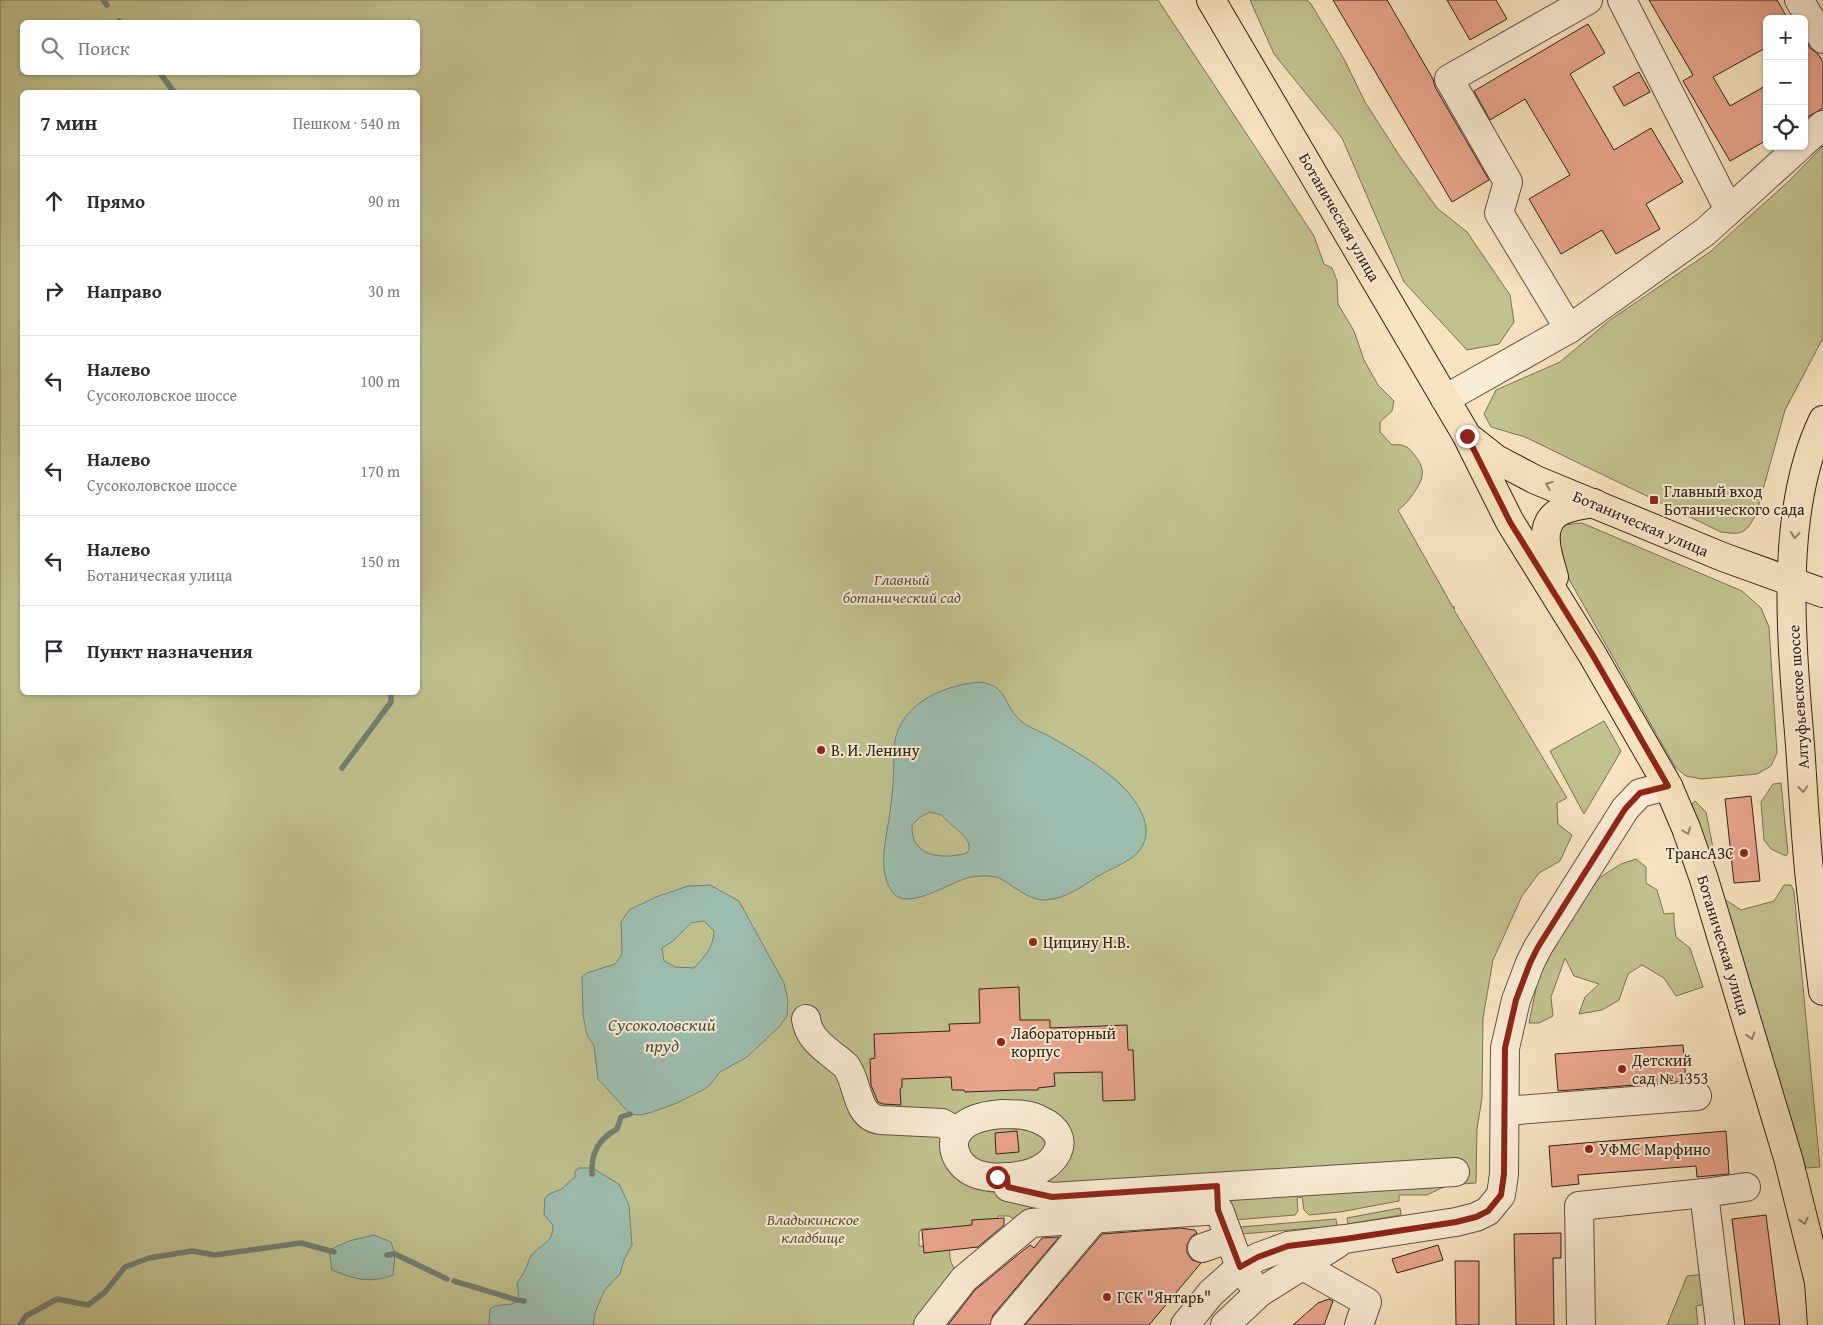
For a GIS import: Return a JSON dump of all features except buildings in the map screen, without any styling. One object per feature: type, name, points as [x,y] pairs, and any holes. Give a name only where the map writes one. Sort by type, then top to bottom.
[{"type":"main road","name":"Ботаническая улица","points":[[1211,0],[1467,436],[1510,522],[1630,717],[1668,786],[1686,828],[1704,879],[1788,1158],[1821,1288],[1822,1325]]},
{"type":"main road","name":"Алтуфьевское шоссе","points":[[1823,420],[1805,473],[1795,530],[1792,583],[1794,667],[1808,860],[1823,990]]},
{"type":"main road","name":"Ботаническая улица","points":[[1467,436],[1496,458],[1528,476],[1722,557],[1823,593]]},
{"type":"main road","points":[[1560,601],[1545,539],[1548,524],[1556,513],[1594,503]]},
{"type":"street","points":[[1569,329],[1499,214],[1508,182],[1449,79],[1547,10],[1588,0]]},
{"type":"street","points":[[1622,0],[1729,210]]},
{"type":"street","points":[[1798,0],[1823,39]]},
{"type":"street","points":[[1808,138],[1823,125]]},
{"type":"street","points":[[1445,399],[1569,329],[1705,232],[1796,150]]},
{"type":"street","points":[[1185,1325],[1212,1293],[1240,1267],[1258,1257],[1288,1246],[1456,1222],[1476,1217],[1488,1211],[1501,1195],[1504,1174],[1505,1048],[1516,1000],[1530,963],[1538,947],[1625,809],[1640,793],[1668,786]]},
{"type":"street","points":[[806,1019],[809,1031],[815,1040],[848,1068],[861,1106],[866,1114],[877,1119],[945,1124],[958,1132]]},
{"type":"street","points":[[1505,1111],[1696,1096]]},
{"type":"street","points":[[1002,1114],[1031,1116],[1042,1120],[1051,1127],[1057,1134],[1059,1143],[1058,1151],[1052,1162],[1034,1172],[1007,1177],[980,1175],[964,1166],[954,1150],[954,1140],[963,1126],[974,1120],[1002,1114]]},
{"type":"street","points":[[928,1325],[964,1279],[1031,1223],[1095,1218],[1218,1198],[1455,1172]]},
{"type":"street","points":[[1007,1177],[1008,1187],[1052,1197],[1218,1198]]},
{"type":"street","points":[[1581,1325],[1579,1206],[1746,1187]]},
{"type":"street","points":[[1704,1193],[1720,1325]]},
{"type":"street","points":[[1218,1198],[1228,1238],[1240,1267],[1259,1293]]},
{"type":"street","points":[[1006,1325],[1095,1218]]},
{"type":"street","points":[[1202,1248],[1228,1238]]},
{"type":"street","points":[[1225,1325],[1259,1293],[1345,1239]]},
{"type":"street","points":[[1301,1265],[1368,1302],[1359,1325]]},
{"type":"green space","name":"Главный ботанический сад","points":[[0,0],[1158,0],[1314,236],[1324,264],[1332,268],[1337,281],[1338,304],[1354,331],[1364,360],[1378,385],[1394,401],[1392,411],[1380,422],[1380,432],[1392,445],[1401,445],[1411,450],[1422,469],[1420,483],[1408,501],[1398,510],[1454,610],[1567,798],[1557,803],[1558,824],[1572,835],[1560,861],[1539,873],[1522,896],[1493,960],[1483,1018],[1482,1098],[1477,1129],[1476,1183],[1448,1185],[1427,1195],[1399,1195],[1399,1201],[1340,1212],[1309,1215],[1304,1210],[1302,1197],[1297,1198],[1298,1211],[1295,1215],[1234,1220],[1012,1218],[1009,1216],[998,1216],[996,1223],[954,1232],[932,1228],[921,1229],[919,1233],[919,1246],[950,1247],[951,1260],[957,1272],[930,1318],[911,1325],[0,1325]]},
{"type":"green space","points":[[1250,0],[1307,0],[1311,4],[1344,59],[1365,102],[1399,155],[1437,208],[1467,232],[1510,295],[1514,322],[1499,344],[1467,350],[1404,282],[1342,138],[1274,54]]},
{"type":"green space","points":[[1823,146],[1823,338],[1785,410],[1756,515],[1746,530],[1738,533],[1721,532],[1525,437],[1491,427],[1484,414],[1496,390],[1560,362],[1610,320],[1710,252],[1789,181]]},
{"type":"green space","points":[[1582,523],[1742,591],[1761,608],[1769,627],[1777,753],[1771,766],[1757,774],[1701,779],[1686,776],[1675,767],[1556,556],[1561,525]]},
{"type":"green space","points":[[1604,721],[1621,751],[1584,814],[1550,751]]},
{"type":"green space","points":[[1781,783],[1788,853],[1786,856],[1771,849],[1764,840],[1761,802],[1773,784]]},
{"type":"green space","points":[[1695,801],[1706,812],[1715,858],[1711,868],[1692,804]]},
{"type":"green space","points":[[1636,859],[1646,867],[1646,883],[1657,890],[1664,914],[1674,913],[1676,937],[1690,948],[1703,987],[1676,996],[1664,978],[1642,965],[1628,974],[1619,1000],[1602,1010],[1579,1014],[1585,997],[1599,984],[1574,976],[1565,958],[1551,997],[1553,1016],[1539,1023],[1529,1023],[1540,969],[1582,901],[1599,878],[1621,864]]},
{"type":"green space","points":[[1784,885],[1791,885],[1794,891],[1820,1167],[1806,1168],[1719,899],[1723,898],[1741,910],[1774,901]]},
{"type":"green space","points":[[1400,1208],[1401,1215],[1348,1224],[1347,1218]]},
{"type":"green space","points":[[1336,1219],[1337,1226],[1242,1234],[1240,1227]]},
{"type":"green space","points":[[1703,1274],[1707,1304],[1696,1306],[1698,1325],[1667,1325],[1687,1276]]},
{"type":"water","points":[[980,682],[996,688],[1005,697],[1015,715],[1024,723],[1085,757],[1118,782],[1137,805],[1145,823],[1146,833],[1139,851],[1127,861],[1075,891],[1053,899],[1032,898],[1005,881],[992,876],[963,879],[917,898],[907,899],[898,897],[891,890],[887,881],[884,862],[885,841],[892,797],[896,737],[910,711],[922,701],[950,688]],"holes":[[[930,812],[942,815],[965,838],[969,848],[967,853],[939,856],[922,850],[916,844],[912,825],[920,817]]]},
{"type":"water","name":"Сусоколовский пруд","points":[[710,885],[739,901],[784,983],[788,1000],[787,1016],[779,1027],[747,1057],[720,1072],[709,1086],[701,1091],[677,1103],[652,1112],[641,1115],[630,1114],[598,1079],[594,1046],[587,1035],[583,1015],[582,977],[587,973],[615,964],[621,956],[621,922],[629,910],[656,897],[688,886]],"holes":[[[704,921],[714,931],[708,951],[694,968],[675,967],[664,961],[662,948],[673,941],[691,923]]]},
{"type":"water","points":[[578,1168],[592,1168],[619,1184],[629,1205],[632,1245],[624,1260],[620,1274],[604,1291],[595,1313],[593,1325],[492,1325],[489,1323],[490,1309],[495,1306],[511,1304],[518,1299],[517,1284],[530,1258],[551,1236],[553,1225],[544,1215],[545,1198],[572,1180]]},
{"type":"water","points":[[374,1235],[391,1242],[395,1254],[393,1275],[369,1280],[348,1276],[332,1270],[329,1250],[349,1241]]},
{"type":"waterway","points":[[103,0],[107,5]]},
{"type":"waterway","points":[[161,75],[172,90]]},
{"type":"waterway","points":[[342,768],[391,702],[391,695]]},
{"type":"waterway","points":[[592,1174],[593,1159],[597,1147],[605,1137],[617,1129],[621,1117],[630,1114]]},
{"type":"waterway","points":[[20,1325],[26,1316],[57,1299],[88,1305],[105,1292],[125,1267],[149,1258],[192,1251],[215,1255],[301,1243],[334,1252]]},
{"type":"waterway","points":[[387,1255],[395,1254],[447,1279]]},
{"type":"waterway","points":[[454,1281],[524,1301]]},
{"type":"place","name":"Главный вход Ботанического сада","points":[[1654,500]]},
{"type":"place","name":"В. И. Ленину","points":[[821,750]]},
{"type":"place","name":"ТрансАЗС","points":[[1744,853]]},
{"type":"place","name":"Цицину Н.В.","points":[[1033,942]]},
{"type":"place","name":"Лабораторный корпус","points":[[1001,1042]]},
{"type":"place","name":"Детский сад № 1353","points":[[1622,1069]]},
{"type":"place","name":"УФМС Марфино","points":[[1589,1149]]},
{"type":"place","name":"ГСК \"Янтарь\"","points":[[1107,1297]]},
{"type":"route","points":[[997,1177],[1007,1177],[1008,1187],[1052,1197],[1217,1186],[1218,1210],[1240,1267],[1258,1257],[1288,1246],[1456,1222],[1476,1217],[1488,1211],[1501,1195],[1504,1174],[1505,1048],[1516,1000],[1530,963],[1538,947],[1625,809],[1640,793],[1668,786],[1635,725],[1510,522],[1467,436]]},
{"type":"park label","name":"Владыкинское кладбище","points":[[813,1228]]}]
